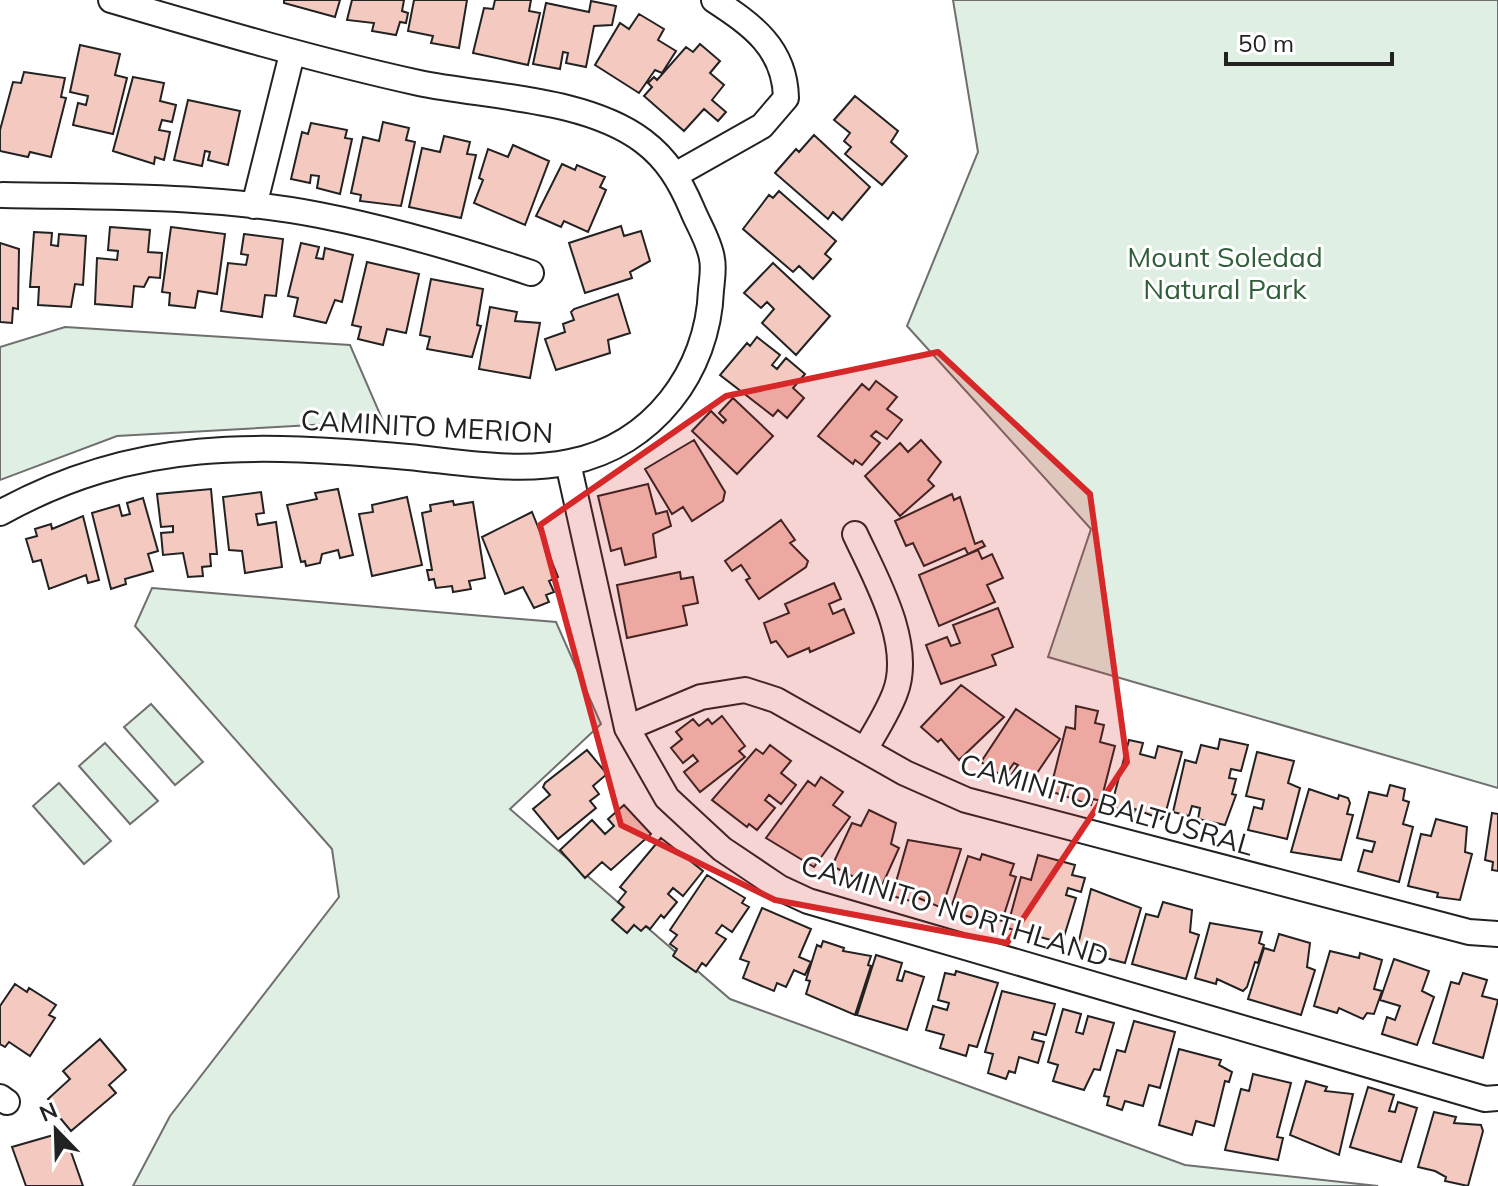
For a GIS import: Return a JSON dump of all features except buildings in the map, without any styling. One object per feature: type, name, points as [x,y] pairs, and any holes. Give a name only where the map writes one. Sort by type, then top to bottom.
[{"type":"street","name":"CAMINITO MERION","points":[[0,513],[30,496],[147,457],[225,447],[310,449],[513,466],[568,463],[598,454],[638,433],[668,408],[702,348],[710,319],[713,258],[677,174],[642,140],[586,113],[423,83],[292,54],[111,0]]},
{"type":"street","points":[[677,174],[762,126],[786,98],[786,80],[759,30],[714,0]]},
{"type":"street","points":[[254,206],[292,54]]},
{"type":"street","points":[[3,195],[119,197],[254,206],[334,219],[469,252],[531,273]]},
{"type":"street","name":"CAMINITO NORTHLAND","points":[[568,463],[627,728],[667,798],[722,849],[780,888],[808,901],[1485,1099],[1498,1098]]},
{"type":"street","points":[[855,534],[893,617],[899,668],[896,691],[866,748]]},
{"type":"street","name":"CAMINITO BALTUSRAL","points":[[627,728],[701,697],[745,690],[776,700],[866,748],[905,773],[966,800],[1469,932],[1498,934]]},
{"type":"highlighted area","points":[[938,352],[1090,494],[1127,762],[1007,943],[775,900],[621,825],[540,525],[726,396]]},
{"type":"green space","name":"Mount Soledad Natural Park","points":[[953,0],[1498,0],[1498,788],[1048,657],[1091,529],[907,326],[978,152]]},
{"type":"green space","points":[[65,327],[350,345],[383,421],[117,436],[0,480],[0,347]]},
{"type":"green space","points":[[152,588],[556,622],[601,724],[510,809],[730,999],[1185,1165],[1378,1186],[133,1186],[170,1116],[339,897],[332,849],[135,626]]},
{"type":"green space","points":[[151,704],[203,762],[175,785],[124,727]]},
{"type":"green space","points":[[105,743],[158,801],[130,824],[79,766]]},
{"type":"green space","points":[[59,783],[111,841],[84,864],[33,806]]}]
